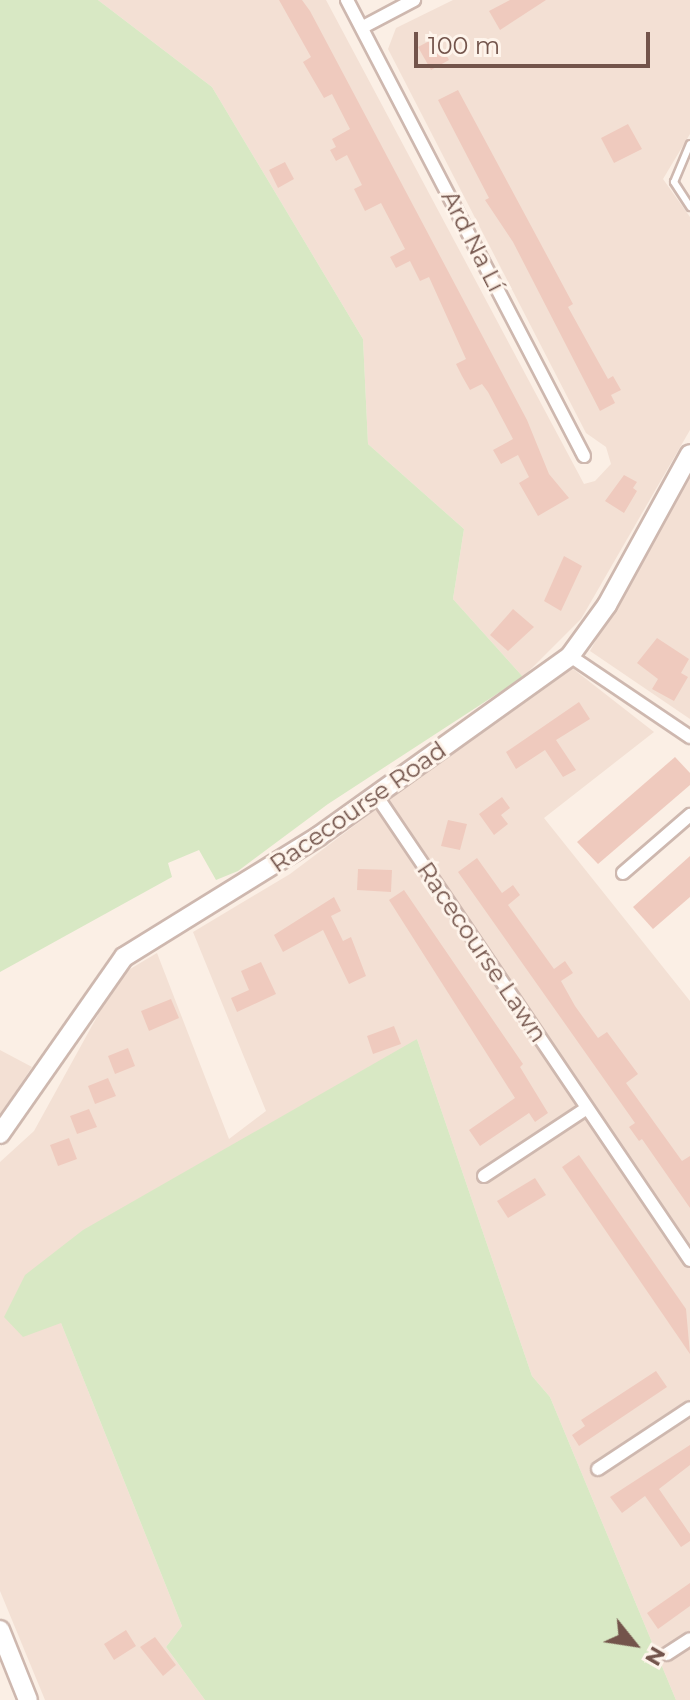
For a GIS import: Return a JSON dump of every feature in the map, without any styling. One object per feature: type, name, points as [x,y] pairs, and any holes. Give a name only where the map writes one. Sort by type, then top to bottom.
[{"type":"street","name":"Ard Na Lí","points":[[347,0],[584,456]]},
{"type":"street","points":[[363,27],[414,0]]},
{"type":"street","name":"Racecourse Road","points":[[0,1134],[124,957],[269,870],[570,656],[600,617],[690,454]]},
{"type":"street","points":[[570,656],[690,737]]},
{"type":"street","name":"Racecourse Lawn","points":[[376,795],[690,1260]]},
{"type":"street","points":[[623,873],[690,815]]},
{"type":"street","points":[[484,1176],[587,1108]]},
{"type":"street","points":[[598,1469],[690,1408]]},
{"type":"street","points":[[0,1630],[28,1700]]},
{"type":"street","points":[[667,1654],[690,1639]]},
{"type":"lane","points":[[690,144],[674,182],[690,207]]},
{"type":"shaded area","points":[[98,0],[326,0],[584,484],[595,481],[611,464],[606,447],[586,433],[388,49],[396,28],[453,0],[690,0],[690,134],[663,179],[690,217],[690,430],[581,619],[523,677],[453,599],[464,529],[368,444],[363,339],[212,87]]},
{"type":"shaded area","points":[[690,467],[690,719],[590,651]]},
{"type":"shaded area","points":[[572,668],[654,732],[544,818],[690,1001],[690,1700],[676,1700],[550,1397],[532,1376],[417,1039],[61,1323],[182,1626],[166,1647],[205,1700],[45,1700],[0,1591],[0,1162],[34,1131],[120,975],[157,953],[229,1139],[266,1111],[193,932],[290,874],[563,669]]},
{"type":"shaded area","points":[[0,1050],[32,1067],[0,1115]]},
{"type":"green space","points":[[0,0],[98,0],[212,87],[363,339],[368,444],[464,529],[453,599],[523,677],[328,804],[238,871],[216,880],[199,850],[168,863],[172,877],[0,972]]},
{"type":"green space","points":[[417,1039],[532,1376],[550,1397],[676,1700],[205,1700],[166,1647],[182,1626],[61,1323],[23,1337],[4,1317],[25,1275],[83,1230]]},
{"type":"building","points":[[279,0],[302,0],[310,11],[527,420],[549,474],[569,498],[538,516],[519,483],[529,477],[518,455],[501,464],[493,450],[513,439],[482,384],[470,390],[462,376],[456,364],[466,359],[429,277],[420,281],[410,261],[396,268],[390,257],[405,249],[381,203],[365,211],[354,189],[362,185],[347,155],[336,161],[330,150],[336,147],[332,139],[350,129],[332,94],[324,98],[303,62],[311,57]]},
{"type":"building","points":[[510,0],[546,0],[500,30],[489,11]]},
{"type":"building","points":[[437,37],[449,60],[431,70],[418,47]]},
{"type":"building","points":[[458,90],[573,304],[568,307],[608,379],[613,376],[621,390],[611,395],[615,403],[600,411],[513,242],[485,200],[489,198],[438,100]]},
{"type":"building","points":[[628,124],[642,149],[614,163],[601,138]]},
{"type":"building","points":[[285,162],[294,179],[278,188],[269,170]]},
{"type":"building","points":[[624,475],[637,482],[633,488],[637,491],[624,513],[605,501]]},
{"type":"building","points":[[564,556],[582,566],[561,611],[544,601]]},
{"type":"building","points":[[513,609],[534,627],[508,651],[490,635]]},
{"type":"building","points":[[657,638],[689,659],[681,673],[688,677],[674,701],[652,689],[658,679],[637,663]]},
{"type":"building","points":[[579,702],[590,719],[556,740],[576,770],[563,777],[545,750],[516,769],[506,752]]},
{"type":"building","points":[[675,757],[690,773],[690,785],[598,864],[577,842]]},
{"type":"building","points":[[502,797],[510,808],[501,815],[508,824],[494,835],[479,814]]},
{"type":"building","points":[[448,820],[467,824],[460,850],[441,846]]},
{"type":"building","points":[[690,856],[690,897],[653,929],[633,907]]},
{"type":"building","points":[[477,858],[502,893],[513,885],[520,895],[508,905],[554,969],[565,961],[573,973],[561,981],[575,1006],[598,1038],[607,1032],[638,1074],[626,1083],[682,1161],[690,1156],[690,1208],[642,1139],[639,1141],[629,1127],[635,1123],[458,872]]},
{"type":"building","points":[[358,869],[392,870],[391,892],[357,890]]},
{"type":"building","points":[[404,890],[523,1064],[520,1067],[548,1113],[535,1122],[529,1113],[480,1146],[469,1130],[515,1098],[389,900]]},
{"type":"building","points":[[334,897],[341,911],[331,916],[343,941],[351,937],[366,976],[349,984],[323,930],[283,952],[274,935]]},
{"type":"building","points":[[261,962],[276,994],[237,1012],[231,998],[249,990],[241,971]]},
{"type":"building","points":[[171,999],[179,1018],[149,1031],[141,1011]]},
{"type":"building","points":[[394,1026],[401,1044],[373,1054],[367,1036]]},
{"type":"building","points":[[128,1048],[135,1066],[115,1074],[108,1056]]},
{"type":"building","points":[[108,1078],[116,1096],[95,1104],[88,1086]]},
{"type":"building","points":[[89,1109],[97,1127],[77,1134],[70,1116]]},
{"type":"building","points":[[69,1138],[77,1159],[58,1166],[50,1145]]},
{"type":"building","points":[[579,1155],[686,1309],[690,1354],[562,1167]]},
{"type":"building","points":[[535,1178],[546,1195],[508,1218],[497,1201]]},
{"type":"building","points":[[656,1371],[667,1387],[579,1446],[572,1435],[585,1426],[581,1420]]},
{"type":"building","points":[[690,1445],[690,1465],[659,1489],[690,1534],[690,1541],[681,1547],[645,1496],[622,1513],[610,1497]]},
{"type":"building","points":[[690,1583],[690,1606],[658,1629],[647,1613]]},
{"type":"building","points":[[126,1630],[136,1646],[114,1660],[104,1644]]},
{"type":"building","points":[[155,1637],[176,1665],[163,1676],[140,1647]]}]
